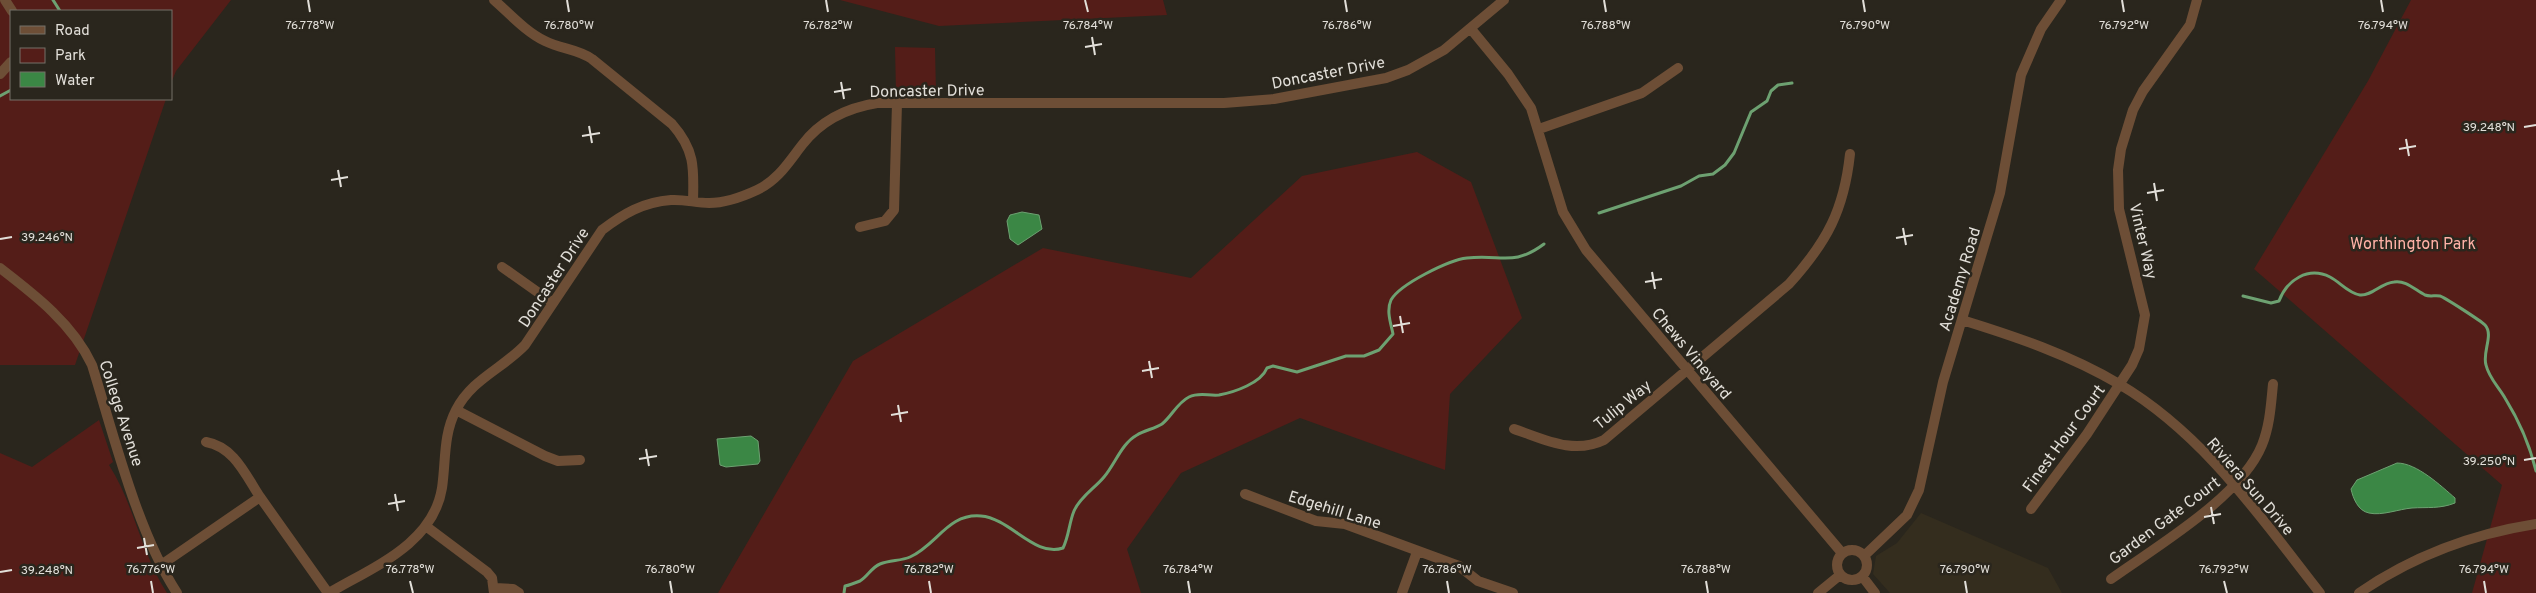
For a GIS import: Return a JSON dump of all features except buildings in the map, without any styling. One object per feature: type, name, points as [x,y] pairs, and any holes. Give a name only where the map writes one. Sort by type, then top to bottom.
[{"type":"street","points":[[494,0],[536,36],[556,45],[583,53],[592,59],[672,124],[681,135],[692,156],[693,201]]},
{"type":"street","name":"Doncaster Drive","points":[[206,442],[225,448],[233,456],[329,593],[396,554],[427,527],[442,490],[445,445],[456,410],[473,385],[514,356],[525,345],[602,230],[619,217],[636,208],[654,203],[693,201],[720,203],[757,190],[776,179],[816,128],[828,119],[861,105],[897,103],[1215,103],[1274,99],[1386,78],[1427,61],[1471,29],[1504,0]]},
{"type":"street","name":"Academy Road","points":[[1864,556],[1896,527],[1913,505],[1919,490],[1943,382],[2000,193],[2021,75],[2041,29],[2061,0]]},
{"type":"street","name":"Vinter Way","points":[[2120,384],[2139,348],[2145,316],[2119,209],[2118,170],[2121,149],[2133,110],[2143,92],[2190,25],[2197,0]]},
{"type":"street","name":"Chews Vineyard","points":[[1471,29],[1522,93],[1539,129],[1555,187],[1573,231],[1595,262],[1842,553]]},
{"type":"street","points":[[0,74],[10,63]]},
{"type":"street","points":[[1539,129],[1642,93],[1678,68]]},
{"type":"street","points":[[860,227],[885,221],[894,210],[897,103]]},
{"type":"street","name":"Tulip Way","points":[[1514,429],[1568,446],[1592,446],[1604,440],[1789,284],[1811,258],[1832,228],[1847,184],[1850,154]]},
{"type":"street","points":[[502,267],[552,304]]},
{"type":"street","name":"College Avenue","points":[[0,268],[62,320],[84,347],[92,365],[128,481],[161,565],[177,593]]},
{"type":"street","name":"Riviera Sun Drive","points":[[1962,320],[2055,351],[2120,384],[2188,436],[2235,485],[2320,593]]},
{"type":"street","name":"Finest Hour Court","points":[[2031,509],[2087,434],[2120,384]]},
{"type":"street","name":"Garden Gate Court","points":[[2111,579],[2218,501],[2247,472],[2263,444],[2271,409],[2273,384]]},
{"type":"street","points":[[456,410],[545,456],[558,461],[580,460]]},
{"type":"street","name":"Edgehill Lane","points":[[1245,494],[1316,521],[1344,524],[1459,566],[1478,581],[1513,593]]},
{"type":"street","points":[[161,565],[260,497]]},
{"type":"street","points":[[2360,593],[2406,564],[2446,547],[2479,536],[2536,524]]},
{"type":"street","points":[[427,527],[487,572],[492,578],[495,591],[512,589],[519,593]]},
{"type":"street","points":[[1851,550],[1864,556],[1866,569],[1862,576],[1848,580],[1840,575],[1836,566],[1842,553],[1851,550]]},
{"type":"street","points":[[1402,593],[1417,552]]},
{"type":"street","points":[[1818,593],[1840,575]]},
{"type":"street","points":[[1862,576],[1876,593]]},
{"type":"shaded area","points":[[1921,513],[2048,568],[2062,593],[1890,593],[1873,574],[1876,556],[1897,543]]},
{"type":"green space","points":[[0,0],[231,0],[176,71],[172,81],[172,10],[10,10],[10,100],[166,100],[75,365],[0,365]]},
{"type":"green space","points":[[840,0],[1163,0],[1167,15],[939,26]]},
{"type":"green space","name":"Worthington Park","points":[[2411,0],[2536,0],[2536,593],[2472,593],[2502,485],[2254,269],[2368,81]]},
{"type":"green space","points":[[895,47],[935,48],[936,93],[896,92]]},
{"type":"green space","points":[[1417,152],[1471,182],[1522,318],[1450,394],[1445,470],[1300,418],[1181,473],[1127,549],[1141,593],[718,593],[853,361],[1043,248],[1191,278],[1302,176]]},
{"type":"green space","points":[[99,420],[113,462],[109,465],[125,496],[150,562],[167,593],[0,593],[0,453],[32,467]]},
{"type":"water","points":[[1022,212],[1039,215],[1042,229],[1018,245],[1010,239],[1007,221],[1010,215]]},
{"type":"water","points":[[751,436],[758,441],[760,461],[758,464],[726,467],[720,465],[717,439]]},
{"type":"water","points":[[2397,463],[2413,467],[2428,476],[2455,498],[2455,503],[2439,507],[2412,508],[2379,514],[2362,510],[2355,500],[2351,489],[2357,480]]},
{"type":"waterway","points":[[53,0],[59,10]]},
{"type":"waterway","points":[[1599,213],[1681,186],[1699,176],[1713,174],[1725,165],[1734,153],[1751,112],[1767,101],[1771,91],[1778,85],[1792,83]]},
{"type":"waterway","points":[[0,96],[10,91]]},
{"type":"waterway","points":[[844,593],[845,586],[860,581],[877,565],[910,557],[928,545],[951,524],[970,516],[992,518],[1042,548],[1053,550],[1063,548],[1072,516],[1077,506],[1108,472],[1127,443],[1140,433],[1162,424],[1189,397],[1232,392],[1253,382],[1267,368],[1273,366],[1297,372],[1346,356],[1364,356],[1379,350],[1393,334],[1389,313],[1391,300],[1414,280],[1437,268],[1459,260],[1479,257],[1515,257],[1533,251],[1544,244]]},
{"type":"waterway","points":[[2243,296],[2271,303],[2279,301],[2293,281],[2306,274],[2314,273],[2330,277],[2352,292],[2360,295],[2369,294],[2389,283],[2402,282],[2425,295],[2440,296],[2448,300],[2485,325],[2488,334],[2485,355],[2487,370],[2519,424],[2536,471]]}]
